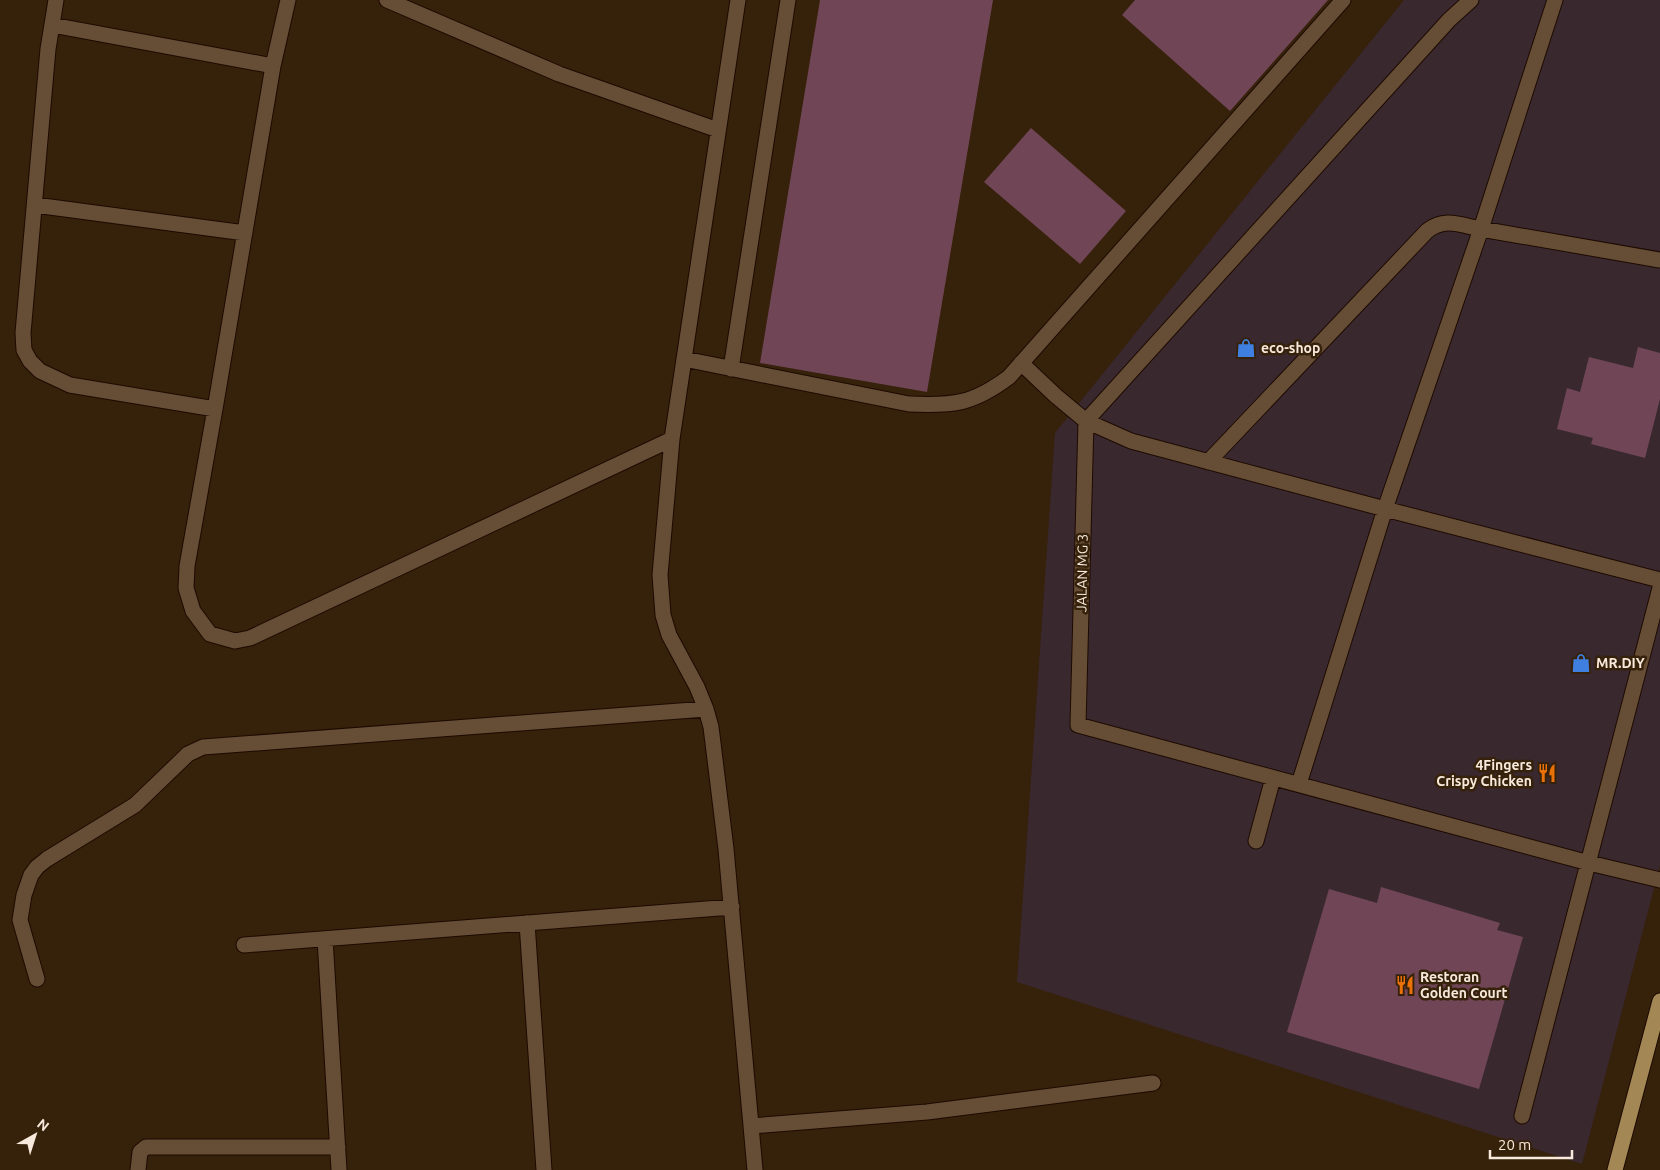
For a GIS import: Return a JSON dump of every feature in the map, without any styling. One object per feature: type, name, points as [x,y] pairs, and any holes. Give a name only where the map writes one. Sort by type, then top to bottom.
[{"type":"main road","points":[[1615,1170],[1660,1002]]},
{"type":"street","points":[[56,0],[48,49],[22,333],[24,350],[30,361],[40,371],[70,385],[215,409]]},
{"type":"street","points":[[288,0],[273,66],[187,566],[186,588],[193,611],[210,634],[235,641],[250,638],[672,439]]},
{"type":"street","points":[[387,0],[559,74],[718,130]]},
{"type":"street","points":[[738,0],[672,439],[660,575],[663,615],[669,635],[698,687],[706,709],[712,737],[732,907],[755,1170]]},
{"type":"street","points":[[731,369],[788,0]]},
{"type":"street","points":[[684,359],[909,404],[940,405],[970,400],[991,391],[1009,377],[1343,0]]},
{"type":"street","points":[[1086,422],[1443,27],[1471,0]]},
{"type":"street","points":[[1299,784],[1385,509],[1481,229],[1556,0]]},
{"type":"street","points":[[52,25],[273,66]]},
{"type":"street","points":[[35,205],[245,233]]},
{"type":"street","points":[[1208,462],[1427,231],[1435,225],[1446,222],[1660,260]]},
{"type":"street","points":[[1021,363],[1086,422],[1131,441],[1660,580]]},
{"type":"street","name":"JALAN MG 3","points":[[1086,422],[1078,724],[1274,778]]},
{"type":"street","points":[[1522,1116],[1660,588]]},
{"type":"street","points":[[37,980],[20,920],[24,895],[31,875],[47,858],[135,805],[194,750],[203,747],[706,709]]},
{"type":"street","points":[[1256,841],[1274,778],[1589,863],[1660,880]]},
{"type":"street","points":[[244,945],[732,907]]},
{"type":"street","points":[[527,923],[544,1170]]},
{"type":"street","points":[[325,939],[339,1170]]},
{"type":"street","points":[[751,1126],[927,1112],[1153,1082]]},
{"type":"street","points":[[138,1170],[140,1152],[146,1147],[338,1147]]},
{"type":"shaded area","points":[[1404,0],[1660,0],[1660,865],[1582,1164],[1017,982],[1055,433]]},
{"type":"building","points":[[820,0],[993,0],[927,392],[760,363]]},
{"type":"building","points":[[1135,0],[1328,0],[1230,111],[1122,15]]},
{"type":"building","points":[[1031,128],[1126,211],[1080,264],[984,182]]},
{"type":"building","points":[[1638,347],[1660,353],[1660,399],[1645,458],[1591,444],[1593,438],[1557,429],[1567,388],[1580,392],[1589,357],[1633,368]]},
{"type":"building","name":"Restoran Golden Court","points":[[1381,887],[1500,923],[1497,930],[1523,937],[1479,1089],[1287,1032],[1329,889],[1377,903]]},
{"type":"place","name":"eco-shop","points":[[1246,348]]},
{"type":"place","name":"MR.DIY","points":[[1581,663]]},
{"type":"place","name":"4Fingers Crispy Chicken","points":[[1547,773]]},
{"type":"place","name":"Restoran Golden Court","points":[[1405,985]]}]
